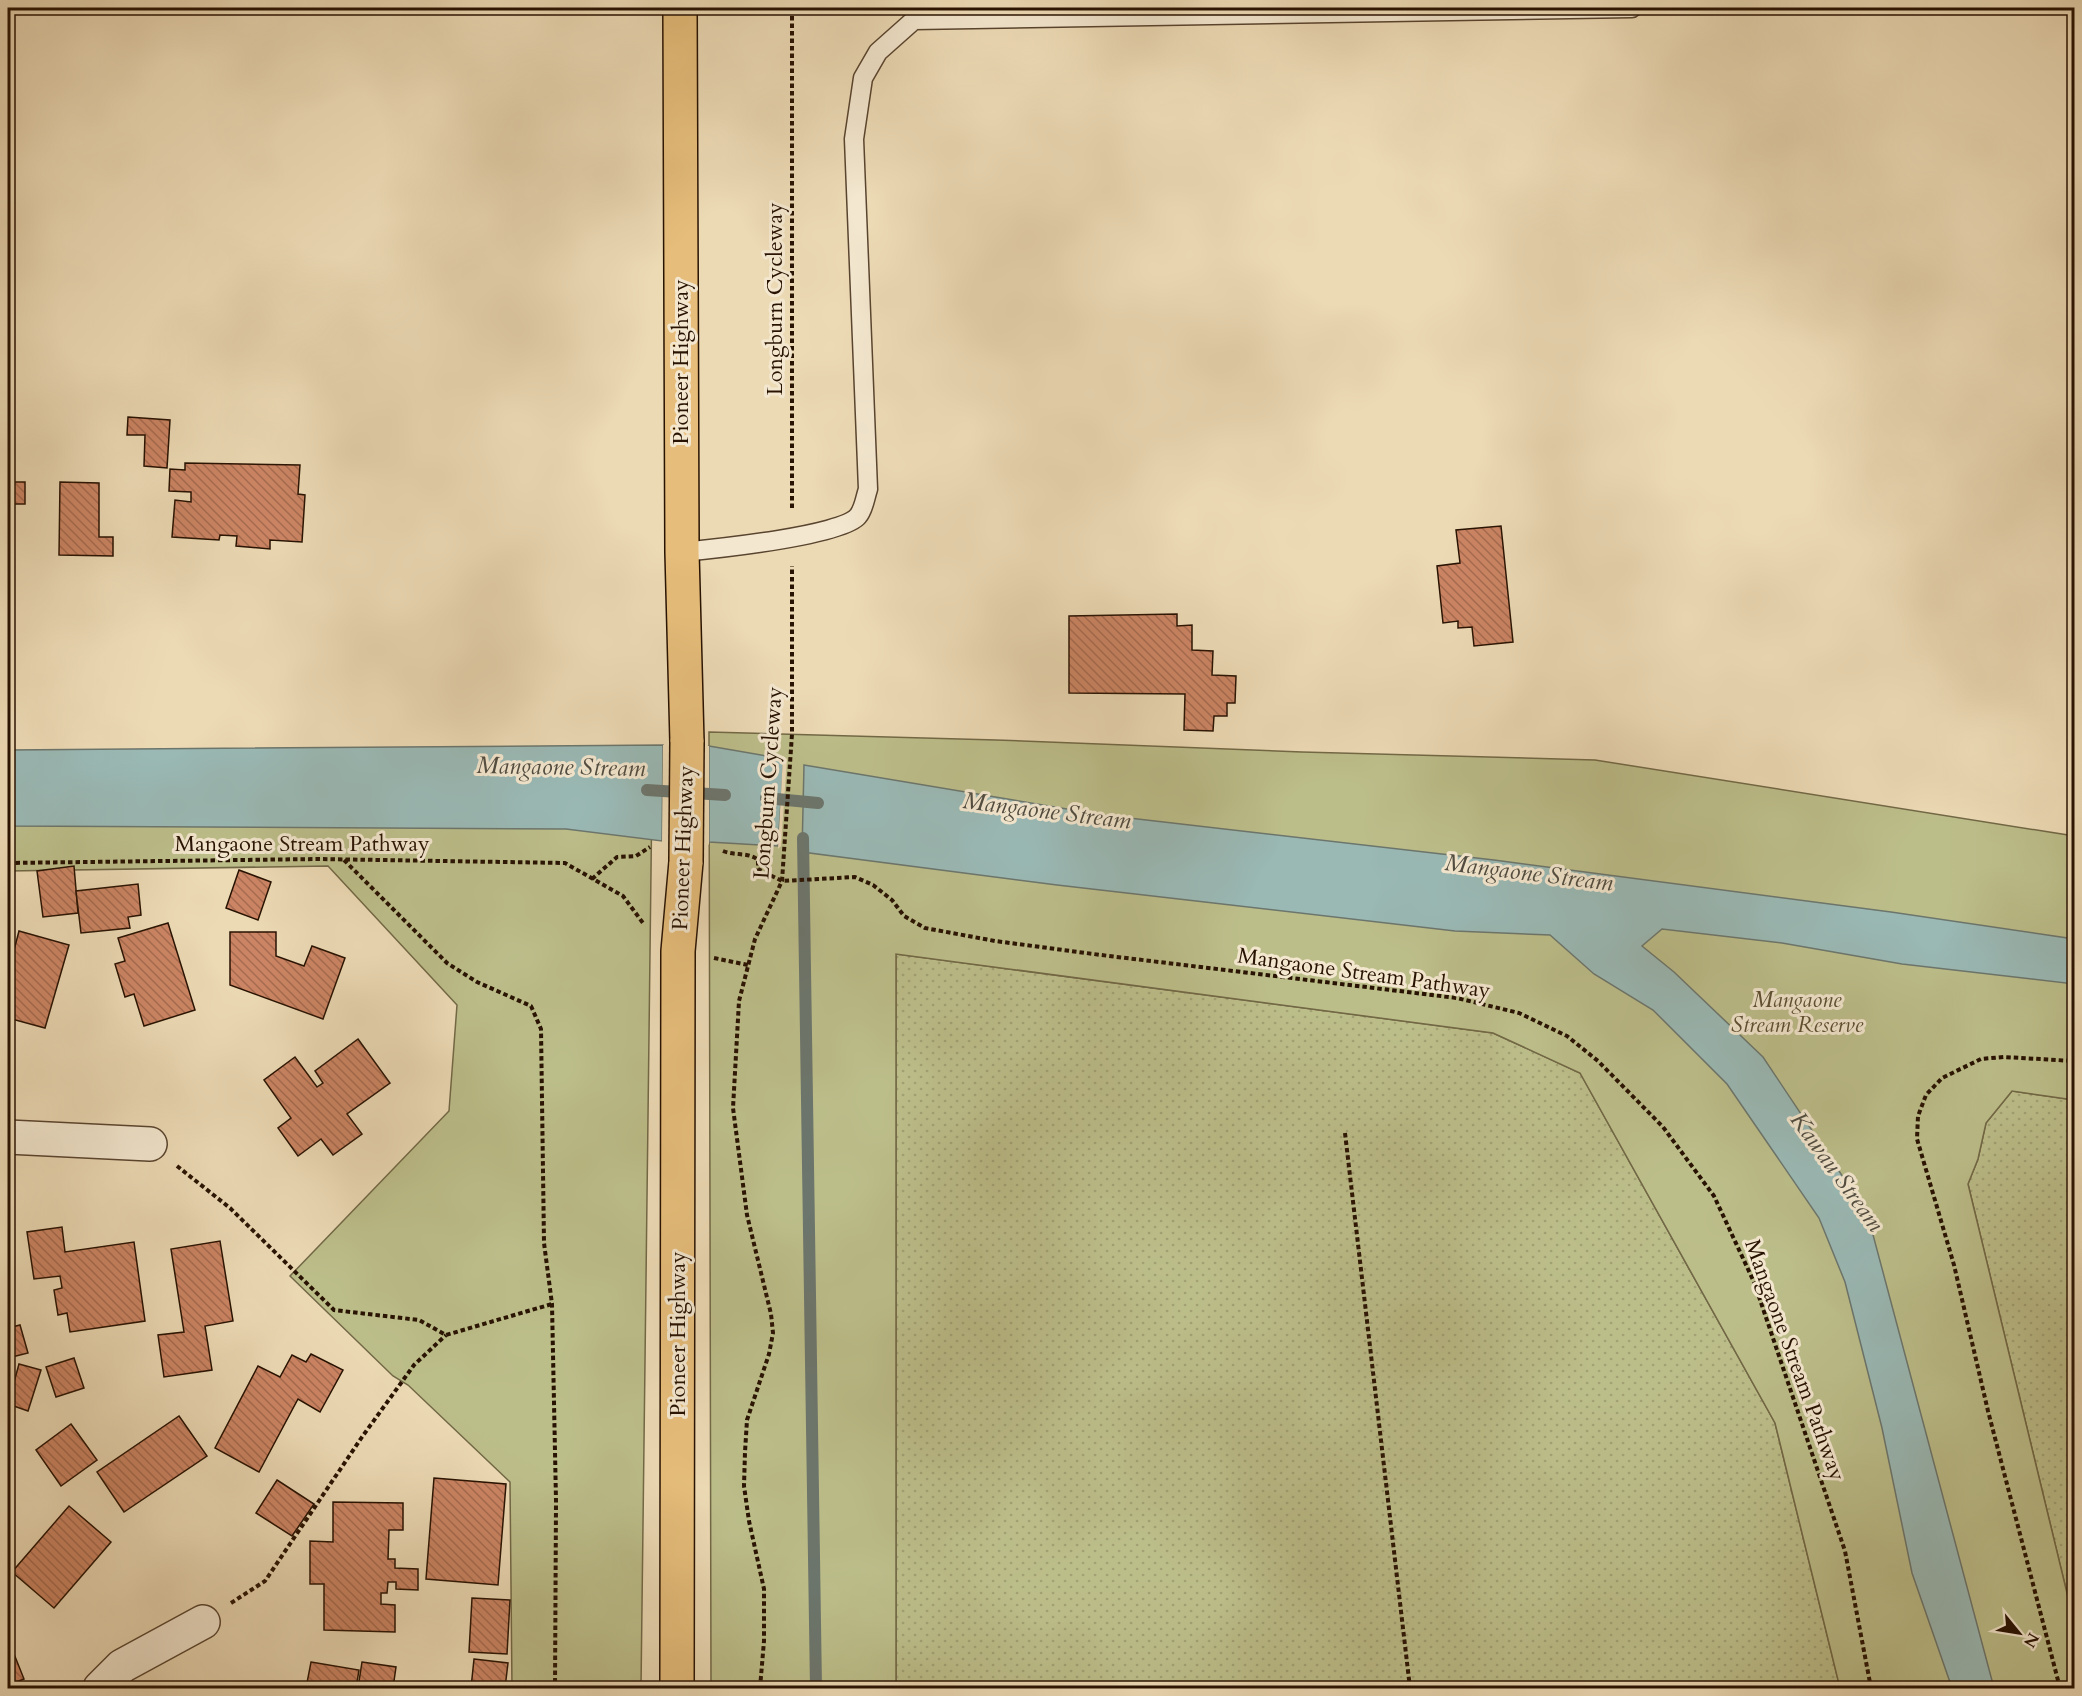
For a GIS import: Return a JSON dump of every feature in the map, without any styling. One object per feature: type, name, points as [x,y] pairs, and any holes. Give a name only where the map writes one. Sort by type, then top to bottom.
[{"type":"main road","name":"Pioneer Highway","points":[[677,1689],[678,951],[700,854],[687,742],[682,552],[680,8]]},
{"type":"street","points":[[8,1137],[150,1144]]},
{"type":"street","points":[[100,1689],[122,1666],[203,1622]]},
{"type":"lane","points":[[682,552],[829,531],[847,525],[858,516],[868,489],[854,139],[863,78],[878,52],[914,20],[1632,8]]},
{"type":"path","name":"Longburn Cycleway","points":[[760,1689],[764,1641],[764,1589],[744,1486],[745,1452],[747,1420],[769,1354],[772,1334],[771,1314],[747,1215],[734,1108],[740,1000],[755,939],[782,881],[792,734],[792,8]]},
{"type":"path","points":[[592,879],[617,856],[636,856],[657,843]]},
{"type":"path","points":[[700,854],[753,856],[759,860],[758,869],[782,881]]},
{"type":"path","name":"Mangaone Stream Pathway","points":[[8,862],[295,859],[565,863],[623,896],[643,924]]},
{"type":"path","points":[[344,860],[447,963],[477,982],[531,1006],[541,1029],[544,1243],[552,1304],[556,1501],[555,1689]]},
{"type":"path","name":"Mangaone Stream Pathway","points":[[782,881],[855,877],[873,885],[892,900],[904,916],[924,928],[1089,954],[1457,998],[1519,1013],[1567,1036],[1598,1061],[1663,1127],[1714,1196],[1754,1282],[1845,1551],[1870,1689]]},
{"type":"path","points":[[704,956],[748,965]]},
{"type":"path","points":[[2060,1689],[1988,1411],[1954,1265],[1917,1139],[1918,1116],[1926,1095],[1942,1078],[1981,1059],[2004,1057],[2074,1061]]},
{"type":"path","points":[[1345,1133],[1410,1689]]},
{"type":"path","points":[[150,1144],[230,1209],[334,1310],[419,1320],[446,1335]]},
{"type":"path","points":[[203,1622],[265,1581],[362,1437],[414,1365],[446,1335],[552,1304]]},
{"type":"green space","name":"Mangaone Stream Reserve","points":[[709,732],[1595,760],[2074,836],[2074,1100],[2012,1091],[1986,1123],[1978,1159],[1968,1184],[2074,1622],[2074,1688],[1840,1688],[1775,1423],[1580,1073],[1493,1033],[896,954],[896,1688],[711,1688]]},
{"type":"green space","points":[[8,777],[652,790],[641,1688],[512,1688],[510,1482],[408,1385],[393,1376],[290,1276],[449,1111],[457,1005],[328,866],[8,871]]},
{"type":"green space","points":[[896,954],[1493,1033],[1580,1073],[1775,1423],[1840,1688],[896,1688]]},
{"type":"green space","points":[[2012,1091],[2074,1100],[2074,1622],[1968,1184],[1978,1159],[1986,1123]]},
{"type":"water","points":[[663,745],[662,841],[566,829],[8,826],[8,750]]},
{"type":"water","points":[[709,746],[784,759],[778,846],[709,842]]},
{"type":"water","name":"Kawau Stream","points":[[804,765],[1103,815],[1494,860],[1891,912],[2074,939],[2074,984],[1902,964],[1782,943],[1662,929],[1642,946],[1674,972],[1763,1057],[1843,1177],[1872,1231],[1994,1688],[1952,1688],[1912,1573],[1882,1428],[1845,1282],[1819,1218],[1727,1084],[1653,1010],[1594,974],[1550,935],[1455,931],[1057,885],[802,852]]},
{"type":"pier","points":[[663,745],[666,745],[665,841],[662,844]]},
{"type":"pier","points":[[706,746],[709,746],[709,845],[706,842]]},
{"type":"pier","points":[[783,756],[787,759],[781,846],[778,849]]},
{"type":"building","points":[[128,417],[170,420],[167,468],[144,466],[145,435],[127,435]]},
{"type":"building","points":[[185,463],[300,465],[298,494],[305,495],[302,542],[270,540],[270,549],[236,546],[237,536],[220,535],[219,540],[172,537],[175,500],[191,502],[191,492],[169,491],[170,469],[185,470]]},
{"type":"building","points":[[8,482],[25,482],[25,504],[8,504]]},
{"type":"building","points":[[60,482],[99,483],[99,537],[113,537],[113,556],[59,555]]},
{"type":"building","points":[[1501,526],[1513,642],[1474,646],[1472,627],[1458,628],[1458,621],[1443,623],[1437,566],[1460,563],[1456,530]]},
{"type":"building","points":[[1177,614],[1177,626],[1192,625],[1192,650],[1213,651],[1212,675],[1236,676],[1235,703],[1227,703],[1227,716],[1214,716],[1213,731],[1184,730],[1185,694],[1069,693],[1069,616]]},
{"type":"building","points":[[74,866],[78,913],[43,917],[37,871]]},
{"type":"building","points":[[239,870],[271,882],[258,920],[226,908]]},
{"type":"building","points":[[138,884],[141,915],[128,917],[130,928],[81,933],[76,891]]},
{"type":"building","points":[[168,923],[195,1010],[144,1026],[134,994],[125,997],[115,964],[125,961],[118,938]]},
{"type":"building","points":[[19,931],[69,945],[45,1028],[8,1018],[8,973]]},
{"type":"building","points":[[230,932],[276,932],[276,956],[304,966],[312,946],[345,958],[323,1019],[230,985]]},
{"type":"building","points":[[358,1039],[390,1083],[347,1114],[362,1134],[333,1155],[321,1139],[298,1156],[278,1128],[291,1118],[264,1080],[295,1057],[317,1087],[323,1083],[315,1071]]},
{"type":"building","points":[[62,1227],[65,1252],[134,1242],[145,1321],[70,1332],[67,1313],[58,1315],[54,1290],[62,1288],[60,1276],[34,1279],[27,1232]]},
{"type":"building","points":[[220,1241],[233,1321],[205,1326],[212,1370],[164,1377],[158,1335],[184,1332],[171,1249]]},
{"type":"building","points":[[8,1310],[12,1327],[20,1325],[28,1353],[8,1358]]},
{"type":"building","points":[[311,1354],[343,1370],[320,1412],[298,1399],[259,1472],[215,1448],[258,1366],[280,1377],[292,1355],[306,1362]]},
{"type":"building","points":[[74,1358],[84,1388],[56,1397],[46,1367]]},
{"type":"building","points":[[19,1364],[41,1370],[28,1411],[8,1404]]},
{"type":"building","points":[[179,1416],[207,1456],[124,1512],[97,1472]]},
{"type":"building","points":[[71,1424],[97,1460],[61,1486],[36,1450]]},
{"type":"building","points":[[434,1478],[506,1484],[498,1585],[426,1579]]},
{"type":"building","points":[[277,1480],[314,1504],[292,1536],[256,1513]]},
{"type":"building","points":[[333,1502],[403,1503],[403,1530],[389,1530],[388,1559],[395,1559],[395,1568],[418,1569],[418,1590],[396,1589],[396,1582],[388,1582],[387,1593],[381,1593],[381,1604],[395,1605],[395,1632],[324,1630],[324,1584],[310,1584],[310,1541],[333,1542]]},
{"type":"building","points":[[69,1506],[111,1542],[54,1608],[12,1572]]},
{"type":"building","points":[[472,1598],[510,1600],[507,1654],[469,1652]]},
{"type":"building","points":[[8,1639],[24,1679],[8,1685]]},
{"type":"building","points":[[474,1659],[508,1663],[505,1688],[471,1688]]},
{"type":"building","points":[[311,1662],[359,1670],[356,1688],[306,1688]]},
{"type":"building","points":[[362,1662],[396,1667],[393,1688],[358,1688]]},
{"type":"waterway","name":"Mangaone Stream","points":[[647,790],[725,795]]},
{"type":"waterway","name":"Mangaone Stream","points":[[766,798],[818,803]]},
{"type":"waterway","points":[[803,838],[816,1688]]}]
